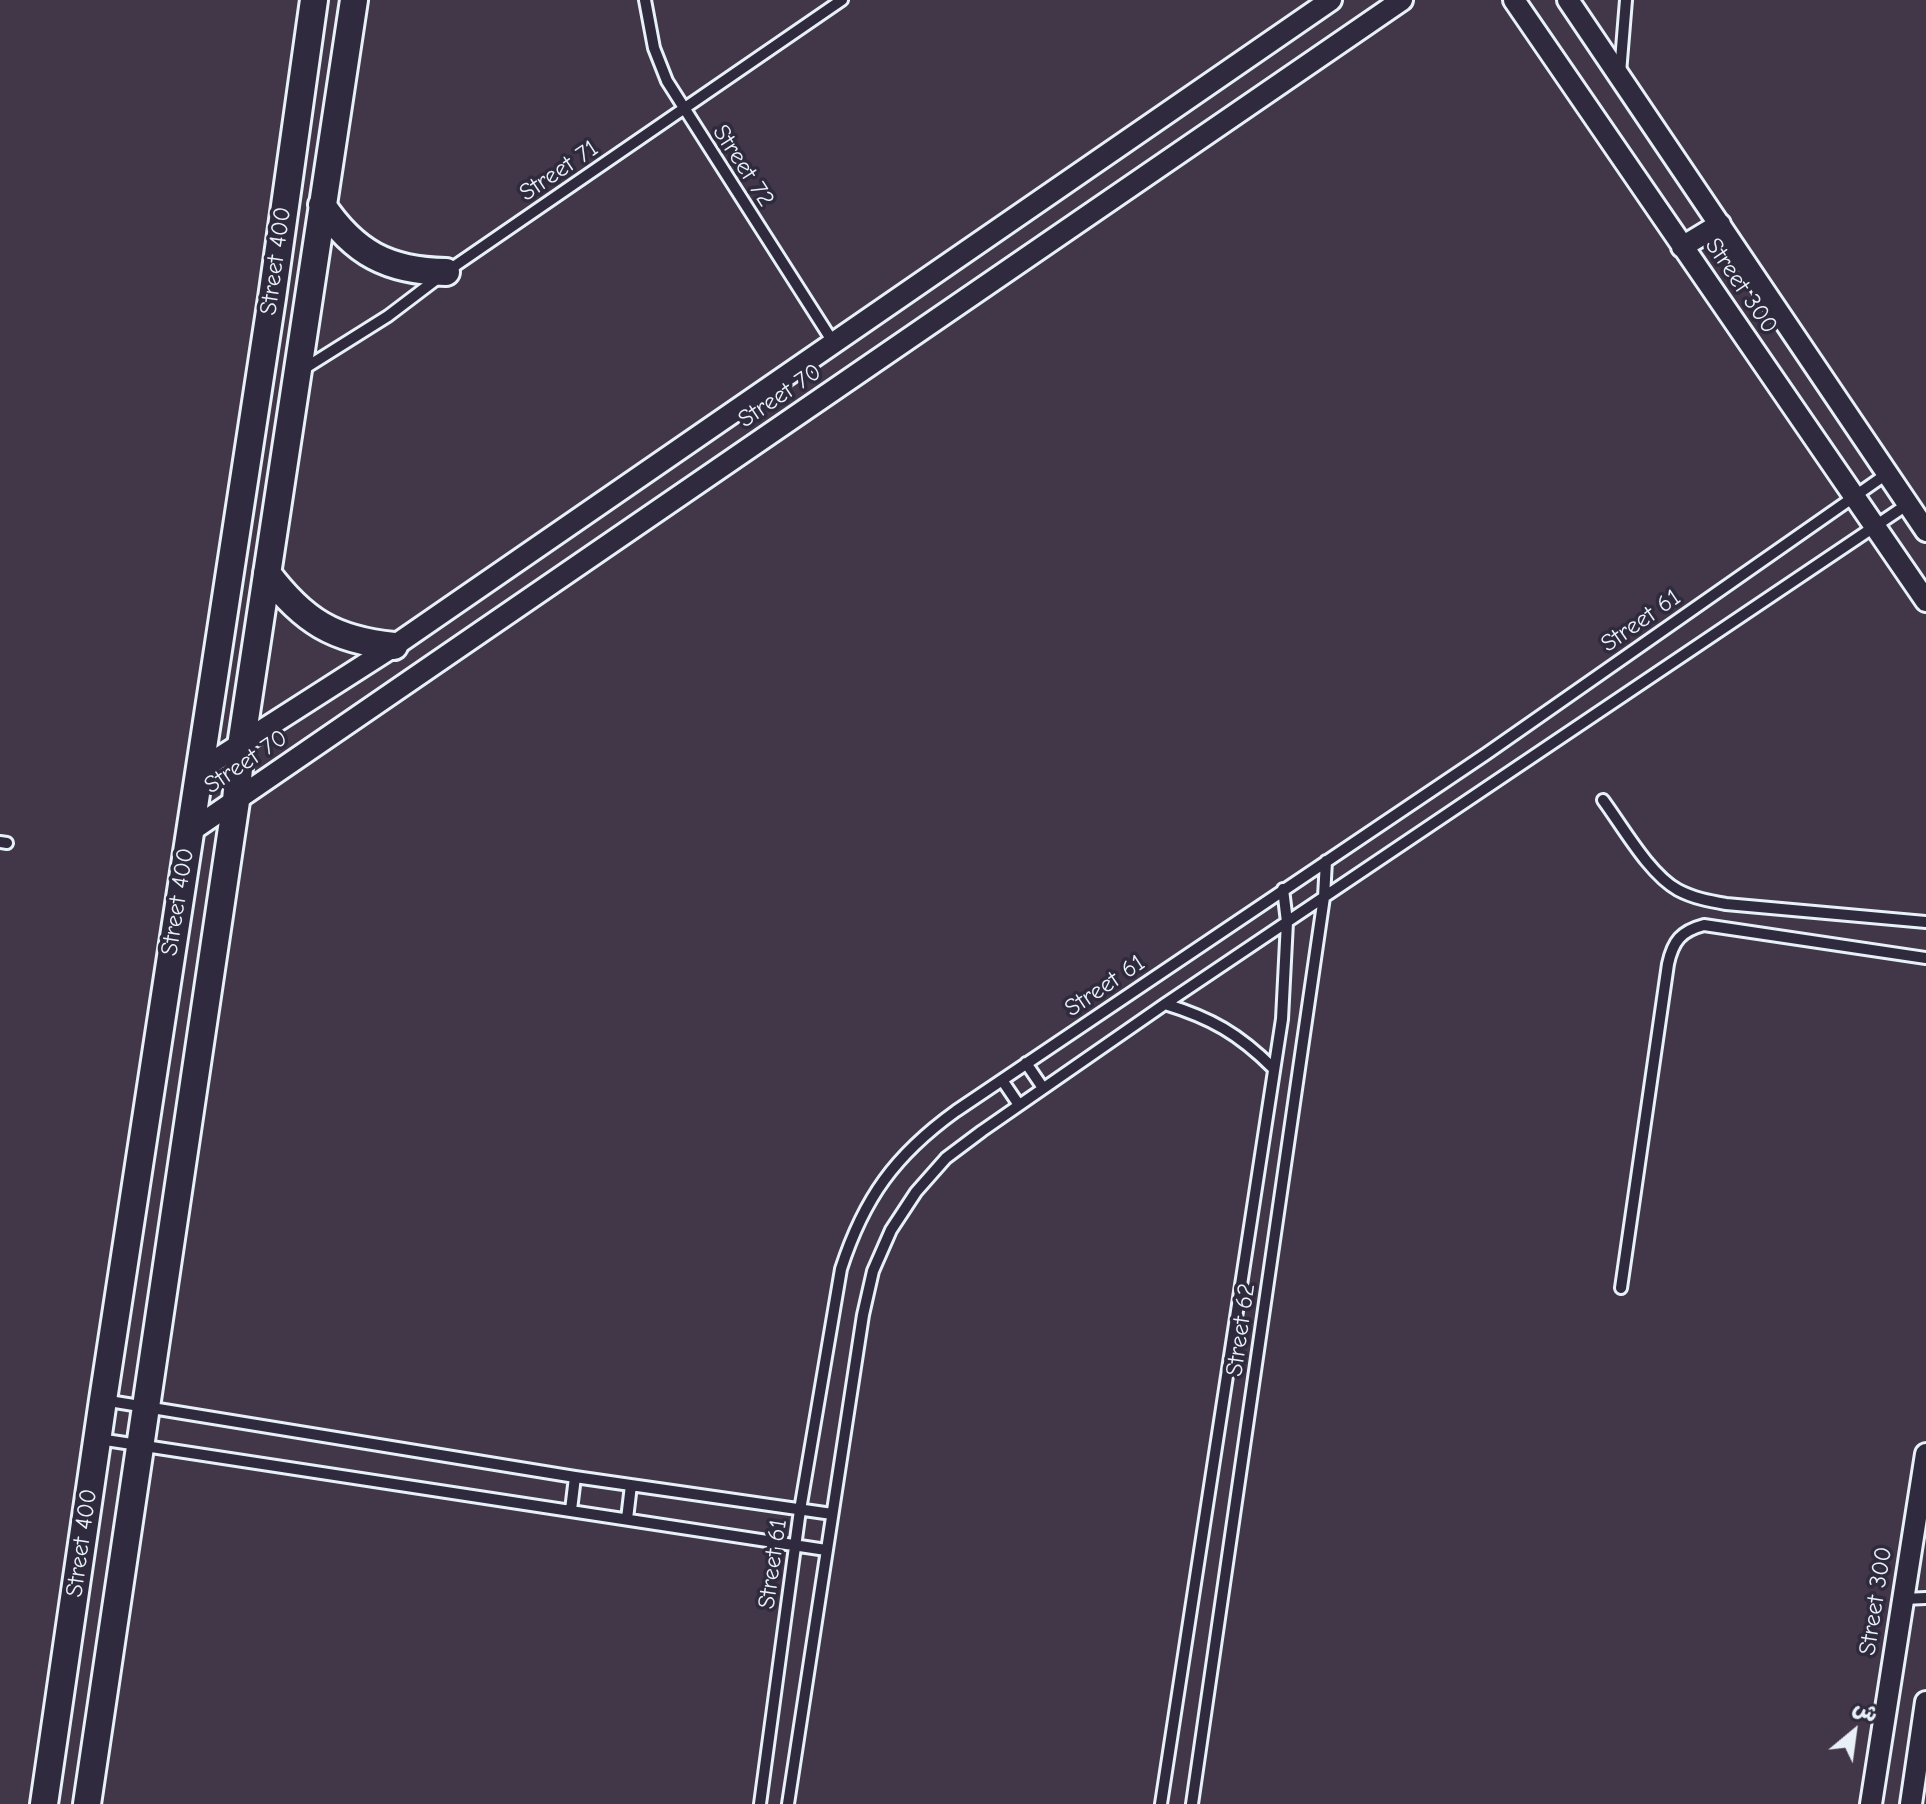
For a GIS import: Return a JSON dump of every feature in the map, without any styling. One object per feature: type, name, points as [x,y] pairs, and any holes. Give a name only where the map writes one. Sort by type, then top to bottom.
[{"type":"street","name":"Street 400","points":[[44,1804],[197,772],[272,298],[314,0]]},
{"type":"street","name":"Street 400","points":[[87,1804],[236,801],[241,746],[296,373],[354,0]]},
{"type":"street","name":"Street 70","points":[[197,772],[394,646],[1331,0]]},
{"type":"street","name":"Street 70","points":[[188,833],[1402,0]]},
{"type":"street","name":"Street 300","points":[[1514,0],[1926,601]]},
{"type":"street","name":"Street 300","points":[[1568,0],[1926,531]]},
{"type":"street","points":[[322,205],[336,226],[353,243],[374,257],[397,267],[421,272],[446,272]]},
{"type":"street","points":[[1682,247],[1720,224]]},
{"type":"street","points":[[267,573],[287,599],[309,619],[336,634],[364,643],[394,646]]},
{"type":"street","name":"Street 300","points":[[1871,1804],[1903,1599],[1921,1524],[1926,1454]]},
{"type":"street","points":[[1911,1804],[1926,1702]]},
{"type":"lane","name":"Street 72","points":[[645,0],[654,48],[667,81],[833,342]]},
{"type":"lane","name":"Street 71","points":[[296,373],[388,316],[446,272],[842,0]]},
{"type":"lane","points":[[1619,75],[1626,0]]},
{"type":"lane","name":"Street 61","points":[[760,1804],[800,1510],[838,1283],[853,1231],[871,1196],[895,1163],[923,1135],[1026,1063],[1498,745],[1888,473]]},
{"type":"lane","name":"Street 61","points":[[788,1804],[863,1315],[873,1271],[891,1230],[916,1192],[946,1158],[1043,1088],[1908,504]]},
{"type":"lane","points":[[1603,800],[1656,871],[1676,889],[1700,900],[1926,922]]},
{"type":"lane","name":"Street 62","points":[[1192,1804],[1324,897],[1326,861]]},
{"type":"lane","name":"Street 62","points":[[1161,1804],[1282,1019],[1287,922],[1283,889]]},
{"type":"lane","points":[[1621,1288],[1673,944],[1687,930],[1704,925],[1926,958]]},
{"type":"lane","points":[[1165,1004],[1196,1013],[1224,1027],[1273,1068]]},
{"type":"lane","points":[[1026,1063],[1043,1088]]},
{"type":"lane","points":[[1002,1080],[1019,1105]]},
{"type":"lane","points":[[103,1400],[575,1477],[832,1514]]},
{"type":"lane","points":[[97,1439],[826,1550]]},
{"type":"lane","points":[[571,1510],[575,1477]]},
{"type":"lane","points":[[627,1519],[631,1485]]},
{"type":"lane","points":[[1903,1599],[1926,1598]]},
{"type":"shaded area","points":[[0,0],[1926,0],[1926,1804],[0,1804]]}]
